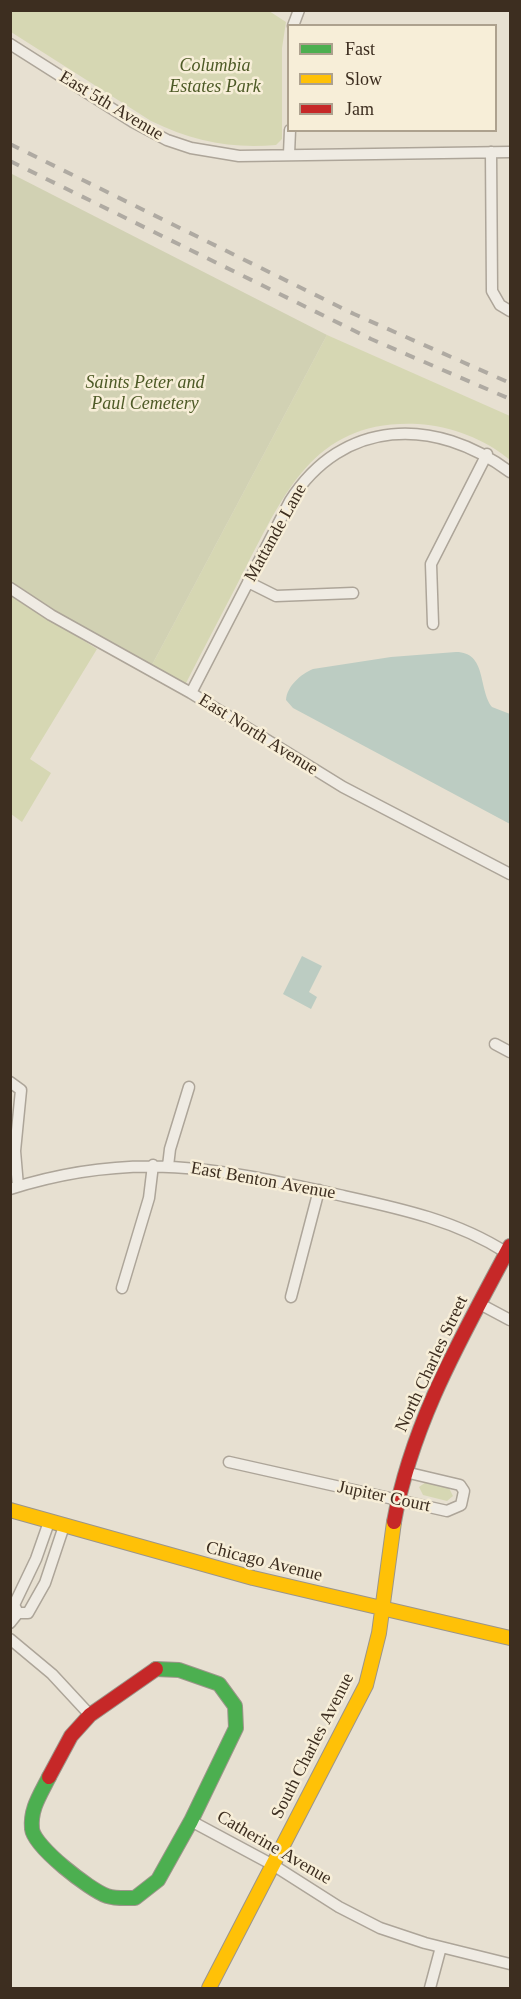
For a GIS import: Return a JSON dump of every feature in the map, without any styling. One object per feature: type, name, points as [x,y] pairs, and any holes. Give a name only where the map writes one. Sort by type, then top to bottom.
[{"type":"street","name":"East 5th Avenue","points":[[10,44],[133,122],[167,140],[221,154],[510,152]]},
{"type":"street","points":[[289,154],[290,132]]},
{"type":"street","points":[[491,152],[492,291],[500,305],[510,310]]},
{"type":"street","name":"Mattande Lane","points":[[191,693],[299,487],[316,468],[348,446],[380,435],[412,434],[453,440],[487,454],[510,472]]},
{"type":"street","points":[[433,624],[431,564],[487,454]]},
{"type":"street","points":[[248,582],[276,596],[353,593]]},
{"type":"street","name":"East North Avenue","points":[[10,588],[51,615],[191,693],[343,787],[510,874]]},
{"type":"street","points":[[495,1044],[510,1052]]},
{"type":"street","points":[[10,1082],[21,1090],[22,1099],[15,1151],[14,1187]]},
{"type":"street","points":[[168,1166],[170,1149],[189,1088]]},
{"type":"street","points":[[123,1288],[149,1198],[153,1165]]},
{"type":"street","name":"East Benton Avenue","points":[[14,1187],[82,1170],[153,1165],[209,1168],[320,1190],[437,1219],[509,1249]]},
{"type":"street","points":[[291,1297],[320,1190]]},
{"type":"street","name":"North Charles Street","points":[[381,1610],[398,1500],[405,1472],[437,1389],[509,1249]]},
{"type":"street","points":[[480,1304],[510,1320]]},
{"type":"street","name":"Jupiter Court","points":[[229,1462],[447,1511],[461,1505],[464,1491],[460,1485],[405,1472]]},
{"type":"street","name":"Chicago Avenue","points":[[10,1510],[199,1564],[381,1610],[510,1638]]},
{"type":"street","points":[[18,1613],[14,1605],[36,1559],[49,1522]]},
{"type":"street","points":[[18,1613],[28,1613],[37,1599],[64,1526]]},
{"type":"street","name":"South Charles Avenue","points":[[209,1989],[366,1685],[376,1648],[381,1610]]},
{"type":"street","points":[[10,1623],[18,1613]]},
{"type":"street","points":[[10,1639],[52,1674],[90,1715],[156,1669],[172,1669],[196,1675],[212,1680],[223,1688],[235,1706],[236,1728],[191,1821]]},
{"type":"street","name":"Catherine Avenue","points":[[90,1715],[64,1744],[35,1800],[31,1817],[32,1832],[41,1847],[104,1895],[118,1899],[135,1898],[158,1880],[191,1821],[273,1865],[361,1919],[441,1947],[510,1964]]},
{"type":"street","points":[[430,1989],[441,1947]]},
{"type":"green space","name":"Columbia Estates Park","points":[[10,11],[269,11],[286,22],[282,48],[282,139],[276,145],[259,146],[212,142],[182,134],[151,121],[11,32]]},
{"type":"green space","name":"Saints Peter and Paul Cemetery","points":[[10,173],[327,335],[152,665],[57,614],[11,583]]},
{"type":"green space","points":[[327,335],[510,416],[510,460],[490,446],[467,435],[418,424],[383,426],[354,433],[329,447],[309,465],[275,511],[185,685],[152,665]]},
{"type":"green space","points":[[11,595],[97,649],[30,759],[51,773],[22,822],[11,814]]},
{"type":"green space","points":[[426,1482],[449,1488],[453,1496],[447,1501],[423,1495],[419,1487]]},
{"type":"shaded area","points":[[456,652],[473,658],[492,707],[510,714],[510,824],[293,708],[286,700],[295,681],[313,669],[391,657]]},
{"type":"shaded area","points":[[302,956],[322,966],[309,992],[317,997],[311,1009],[283,994]]},
{"type":"railway","points":[[10,144],[354,314],[510,383]]},
{"type":"railway","points":[[10,161],[371,339],[510,399]]},
{"type":"traffic: fast","points":[[49,1777],[34,1809],[32,1829],[35,1837],[52,1857],[88,1886],[110,1897],[135,1898],[158,1880],[191,1821],[236,1728],[235,1706],[219,1684],[179,1670],[156,1669]]},
{"type":"traffic: slow","points":[[10,1510],[253,1578],[510,1638]]},
{"type":"traffic: slow","points":[[209,1988],[366,1685],[379,1633],[394,1522]]},
{"type":"traffic: jam","points":[[394,1522],[402,1485],[426,1414],[457,1346],[510,1246]]},
{"type":"traffic: jam","points":[[49,1777],[71,1736],[90,1715],[156,1669]]}]
